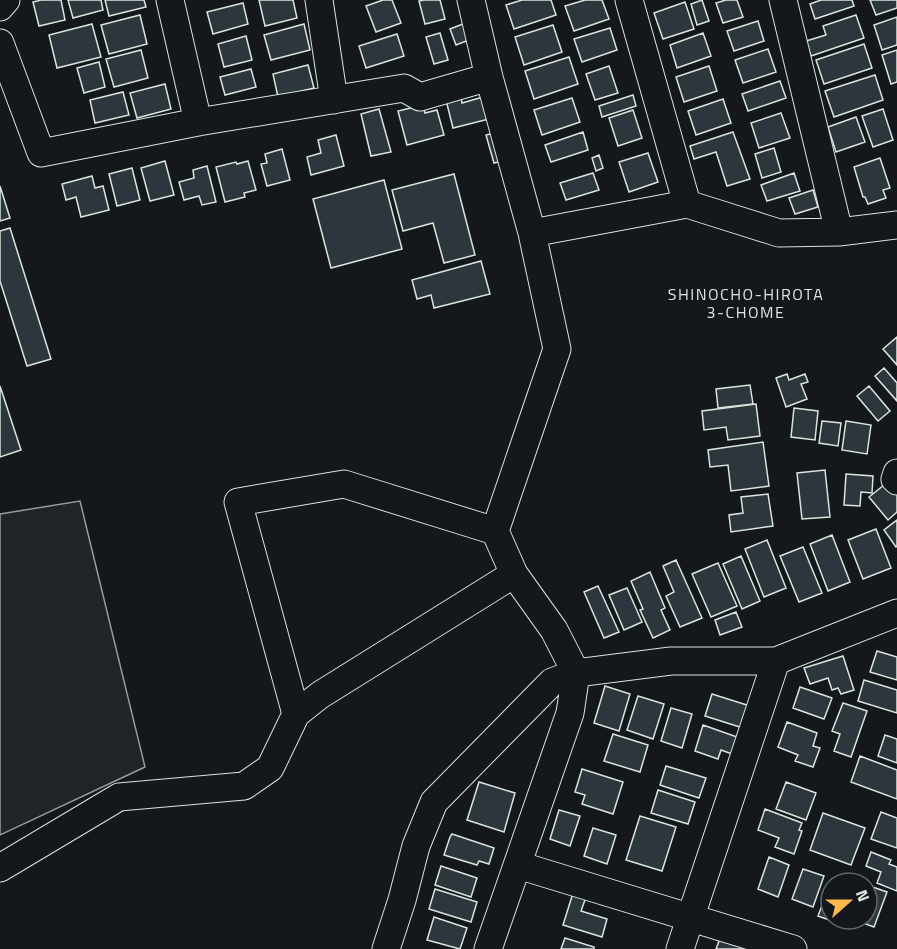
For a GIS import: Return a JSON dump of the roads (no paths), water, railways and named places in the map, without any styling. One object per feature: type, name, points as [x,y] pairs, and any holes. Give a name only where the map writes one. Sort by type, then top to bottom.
[{"type":"street","points":[[0,7],[6,0]]},
{"type":"street","points":[[170,0],[198,122]]},
{"type":"street","points":[[319,0],[334,100]]},
{"type":"street","points":[[471,0],[489,77],[532,233],[556,349],[495,531],[514,574],[554,630],[576,673],[570,713],[488,949]]},
{"type":"street","points":[[629,0],[687,204]]},
{"type":"street","points":[[783,0],[839,232]]},
{"type":"street","points":[[0,43],[41,153],[198,122],[405,88],[420,97],[489,77]]},
{"type":"street","points":[[532,233],[687,204],[779,233],[839,232],[897,225]]},
{"type":"street","points":[[897,472],[895,479],[897,481]]},
{"type":"street","points":[[296,714],[237,502],[344,484],[495,531]]},
{"type":"street","points":[[0,868],[119,797],[244,786],[270,768],[296,714],[320,695],[514,574]]},
{"type":"street","points":[[386,949],[416,846],[434,802],[552,682],[576,673],[671,661],[776,661],[897,613]]},
{"type":"street","points":[[680,949],[776,661]]},
{"type":"street","points":[[518,865],[793,949]]},
{"type":"district","name":"SHINOCHO-HIROTA 3-CHOME","points":[[746,303]]}]
